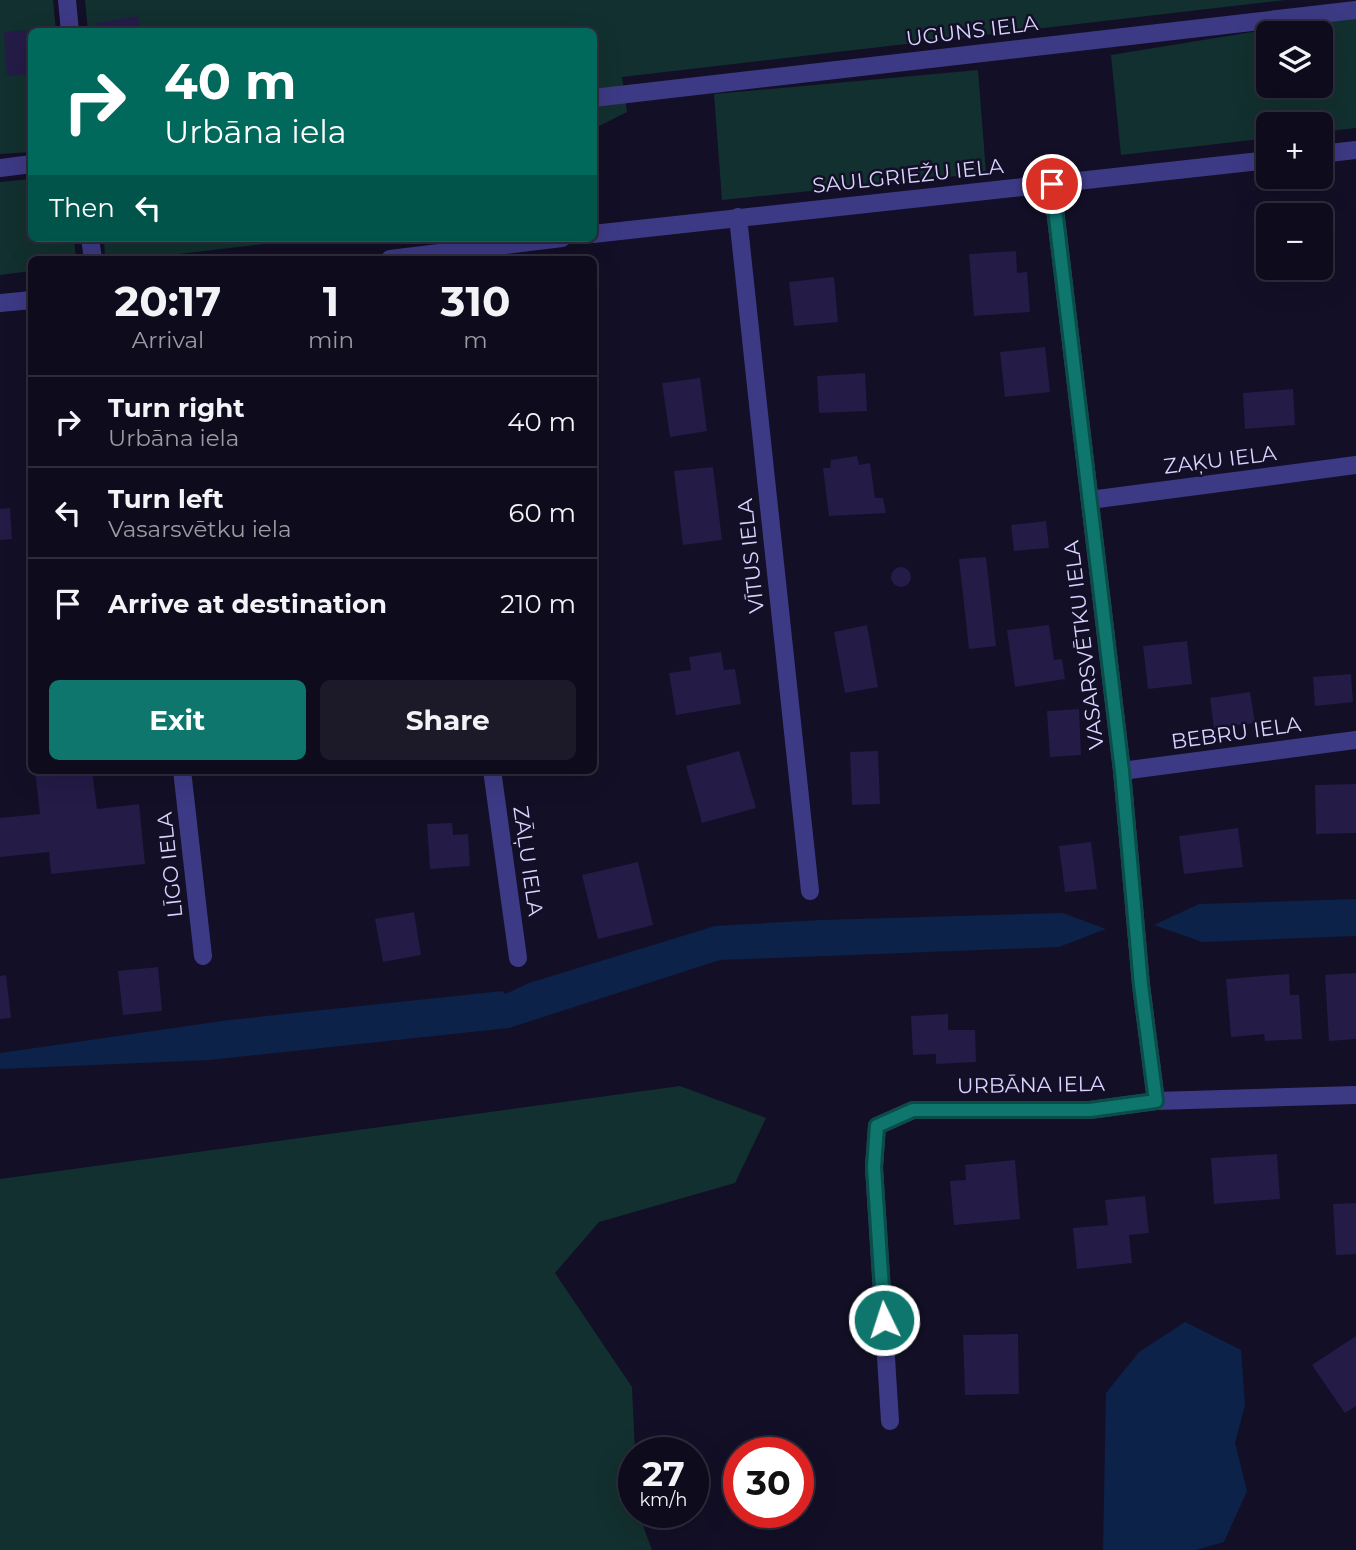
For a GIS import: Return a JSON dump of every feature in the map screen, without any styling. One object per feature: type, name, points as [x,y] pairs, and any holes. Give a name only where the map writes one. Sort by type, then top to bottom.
[{"type":"street","points":[[67,0],[70,28]]},
{"type":"street","name":"UGUNS IELA","points":[[597,98],[1356,10]]},
{"type":"street","points":[[1333,153],[1356,150]]},
{"type":"street","name":"SAULGRIEŽU IELA","points":[[597,234],[1256,161]]},
{"type":"street","points":[[0,168],[28,164]]},
{"type":"street","name":"VASARSVĒTKU IELA","points":[[1052,184],[1122,771],[1141,985],[1156,1101]]},
{"type":"street","name":"VĪTUS IELA","points":[[738,217],[810,891]]},
{"type":"street","points":[[427,256],[532,242]]},
{"type":"street","points":[[0,303],[28,300]]},
{"type":"street","name":"ZAĶU IELA","points":[[1090,500],[1356,465]]},
{"type":"street","name":"BEBRU IELA","points":[[1122,771],[1356,740]]},
{"type":"street","name":"LĪGO IELA","points":[[182,774],[203,956]]},
{"type":"street","name":"ZĀĻU IELA","points":[[493,774],[518,958]]},
{"type":"street","name":"URBĀNA IELA","points":[[890,1421],[874,1167],[877,1126],[913,1110],[1090,1110],[1156,1101],[1356,1095]]},
{"type":"green space","points":[[0,0],[53,0],[56,28],[28,28],[28,152],[0,154]]},
{"type":"green space","points":[[85,0],[1286,0],[622,77],[627,112],[597,127],[597,28],[88,28]]},
{"type":"green space","points":[[1356,15],[1356,128],[1333,131],[1333,112],[1256,112],[1256,139],[1121,155],[1111,55],[1256,31],[1256,98],[1333,98],[1333,21],[1319,21]]},
{"type":"green space","points":[[978,70],[986,173],[722,200],[714,94]]},
{"type":"green space","points":[[28,179],[28,242],[74,242],[76,256],[28,256],[28,271],[0,275],[0,182]]},
{"type":"green space","points":[[104,242],[282,242],[161,256],[105,256]]},
{"type":"green space","points":[[680,1086],[766,1118],[735,1183],[599,1222],[555,1273],[632,1387],[634,1437],[618,1437],[618,1528],[644,1528],[652,1550],[0,1550],[0,1179]]},
{"type":"water","points":[[1356,899],[1356,936],[1202,942],[1154,925],[1199,904]]},
{"type":"water","points":[[1063,913],[1106,929],[1059,947],[720,960],[509,1028],[210,1060],[0,1069],[0,1053],[229,1020],[503,991],[505,994],[529,983],[715,926]]},
{"type":"water","points":[[1185,1322],[1241,1350],[1245,1405],[1235,1443],[1247,1491],[1224,1542],[1196,1550],[1103,1550],[1106,1393],[1139,1352]]},
{"type":"building","points":[[138,16],[140,28],[97,28],[96,23]]},
{"type":"building","points":[[28,30],[28,74],[7,76],[4,32]]},
{"type":"building","points":[[1016,251],[1017,273],[1027,272],[1030,312],[974,316],[969,254]]},
{"type":"building","points":[[834,277],[838,322],[794,326],[789,282]]},
{"type":"building","points":[[1045,347],[1050,392],[1005,397],[1000,352]]},
{"type":"building","points":[[865,373],[867,411],[819,413],[817,376]]},
{"type":"building","points":[[700,378],[707,431],[670,437],[662,383]]},
{"type":"building","points":[[1293,389],[1295,425],[1245,429],[1243,393]]},
{"type":"building","points":[[857,456],[859,465],[870,463],[875,498],[883,498],[886,513],[829,516],[823,468],[830,468],[831,460]]},
{"type":"building","points":[[713,467],[722,540],[683,545],[674,471]]},
{"type":"building","points":[[10,508],[12,539],[0,540],[0,509]]},
{"type":"building","points":[[1046,521],[1049,548],[1014,551],[1011,525]]},
{"type":"building","points":[[986,557],[996,646],[969,649],[959,559]]},
{"type":"building","points":[[901,567],[908,570],[911,577],[908,584],[901,587],[894,584],[891,577],[894,570]]},
{"type":"building","points":[[867,625],[878,687],[845,693],[834,632]]},
{"type":"building","points":[[1049,625],[1054,660],[1062,659],[1065,679],[1015,687],[1007,630]]},
{"type":"building","points":[[1187,641],[1192,684],[1148,689],[1143,646]]},
{"type":"building","points":[[721,652],[724,670],[735,669],[741,704],[676,715],[669,673],[691,670],[689,657]]},
{"type":"building","points":[[1351,674],[1353,702],[1315,706],[1313,677]]},
{"type":"building","points":[[1250,692],[1255,723],[1214,728],[1210,698]]},
{"type":"building","points":[[1079,709],[1081,755],[1050,757],[1047,711]]},
{"type":"building","points":[[739,751],[756,808],[702,823],[686,766]]},
{"type":"building","points":[[878,751],[880,804],[852,805],[850,752]]},
{"type":"building","points":[[35,774],[93,774],[97,809],[139,804],[145,864],[51,874],[49,852],[0,857],[0,818],[40,814]]},
{"type":"building","points":[[1356,784],[1356,833],[1316,834],[1315,785]]},
{"type":"building","points":[[452,823],[453,835],[468,834],[470,866],[430,869],[427,824]]},
{"type":"building","points":[[1238,828],[1243,867],[1184,874],[1179,836]]},
{"type":"building","points":[[1091,842],[1097,889],[1065,892],[1059,846]]},
{"type":"building","points":[[638,862],[653,925],[598,939],[582,875]]},
{"type":"building","points":[[414,912],[421,955],[383,962],[375,919]]},
{"type":"building","points":[[158,967],[162,1011],[123,1015],[118,971]]},
{"type":"building","points":[[1356,973],[1356,1039],[1329,1041],[1325,975]]},
{"type":"building","points":[[1289,974],[1290,995],[1299,995],[1302,1039],[1265,1041],[1264,1034],[1231,1037],[1226,979]]},
{"type":"building","points":[[6,975],[11,1018],[0,1019],[0,976]]},
{"type":"building","points":[[948,1014],[948,1030],[975,1030],[976,1062],[936,1064],[936,1054],[913,1055],[911,1016]]},
{"type":"building","points":[[1277,1154],[1280,1199],[1214,1204],[1211,1158]]},
{"type":"building","points":[[1015,1160],[1020,1219],[954,1225],[950,1181],[966,1180],[965,1165]]},
{"type":"building","points":[[1145,1196],[1149,1233],[1129,1235],[1132,1263],[1077,1269],[1073,1228],[1108,1225],[1105,1200]]},
{"type":"building","points":[[1356,1203],[1356,1254],[1336,1255],[1333,1204]]},
{"type":"building","points":[[1018,1334],[1019,1394],[965,1395],[963,1335]]},
{"type":"building","points":[[1356,1336],[1356,1406],[1345,1413],[1312,1365]]},
{"type":"route","points":[[884,1320],[874,1167],[877,1126],[913,1110],[1090,1110],[1156,1101],[1141,985],[1122,771],[1052,184]]}]
